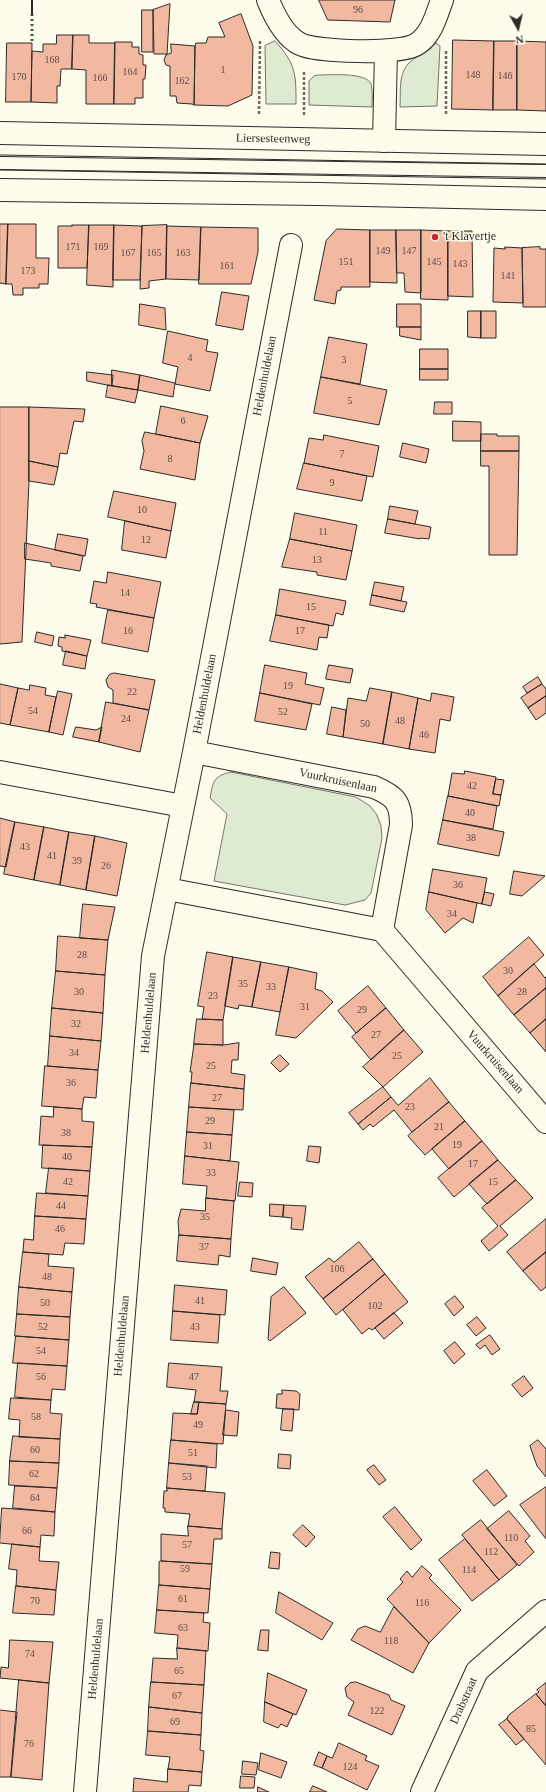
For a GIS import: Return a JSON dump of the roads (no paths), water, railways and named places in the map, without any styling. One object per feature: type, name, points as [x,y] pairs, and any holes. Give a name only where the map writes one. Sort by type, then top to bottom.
[{"type":"street","points":[[271,7],[289,36],[299,44],[313,48],[386,52],[402,50],[416,45],[426,37],[433,26],[442,0]]},
{"type":"street","points":[[384,141],[386,52]]},
{"type":"street","name":"Liersesteenweg","points":[[0,133],[546,144]]},
{"type":"street","points":[[0,190],[546,199]]},
{"type":"street","name":"Heldenhuldelaan","points":[[85,1792],[153,956],[194,752],[291,245]]},
{"type":"street","name":"Vuurkruisenlaan","points":[[194,752],[374,787],[389,793],[397,802],[401,812],[400,826],[382,930],[546,1122]]},
{"type":"street","points":[[0,772],[183,806]]},
{"type":"street","points":[[167,889],[382,930]]},
{"type":"street","name":"Drabstraat","points":[[422,1792],[477,1671],[546,1611]]},
{"type":"lane","points":[[0,162],[546,172]]},
{"type":"tram line","points":[[0,155],[546,164]]},
{"type":"tram line","points":[[0,170],[546,179]]},
{"type":"place","name":"'t Klavertje","points":[[435,237]]}]
